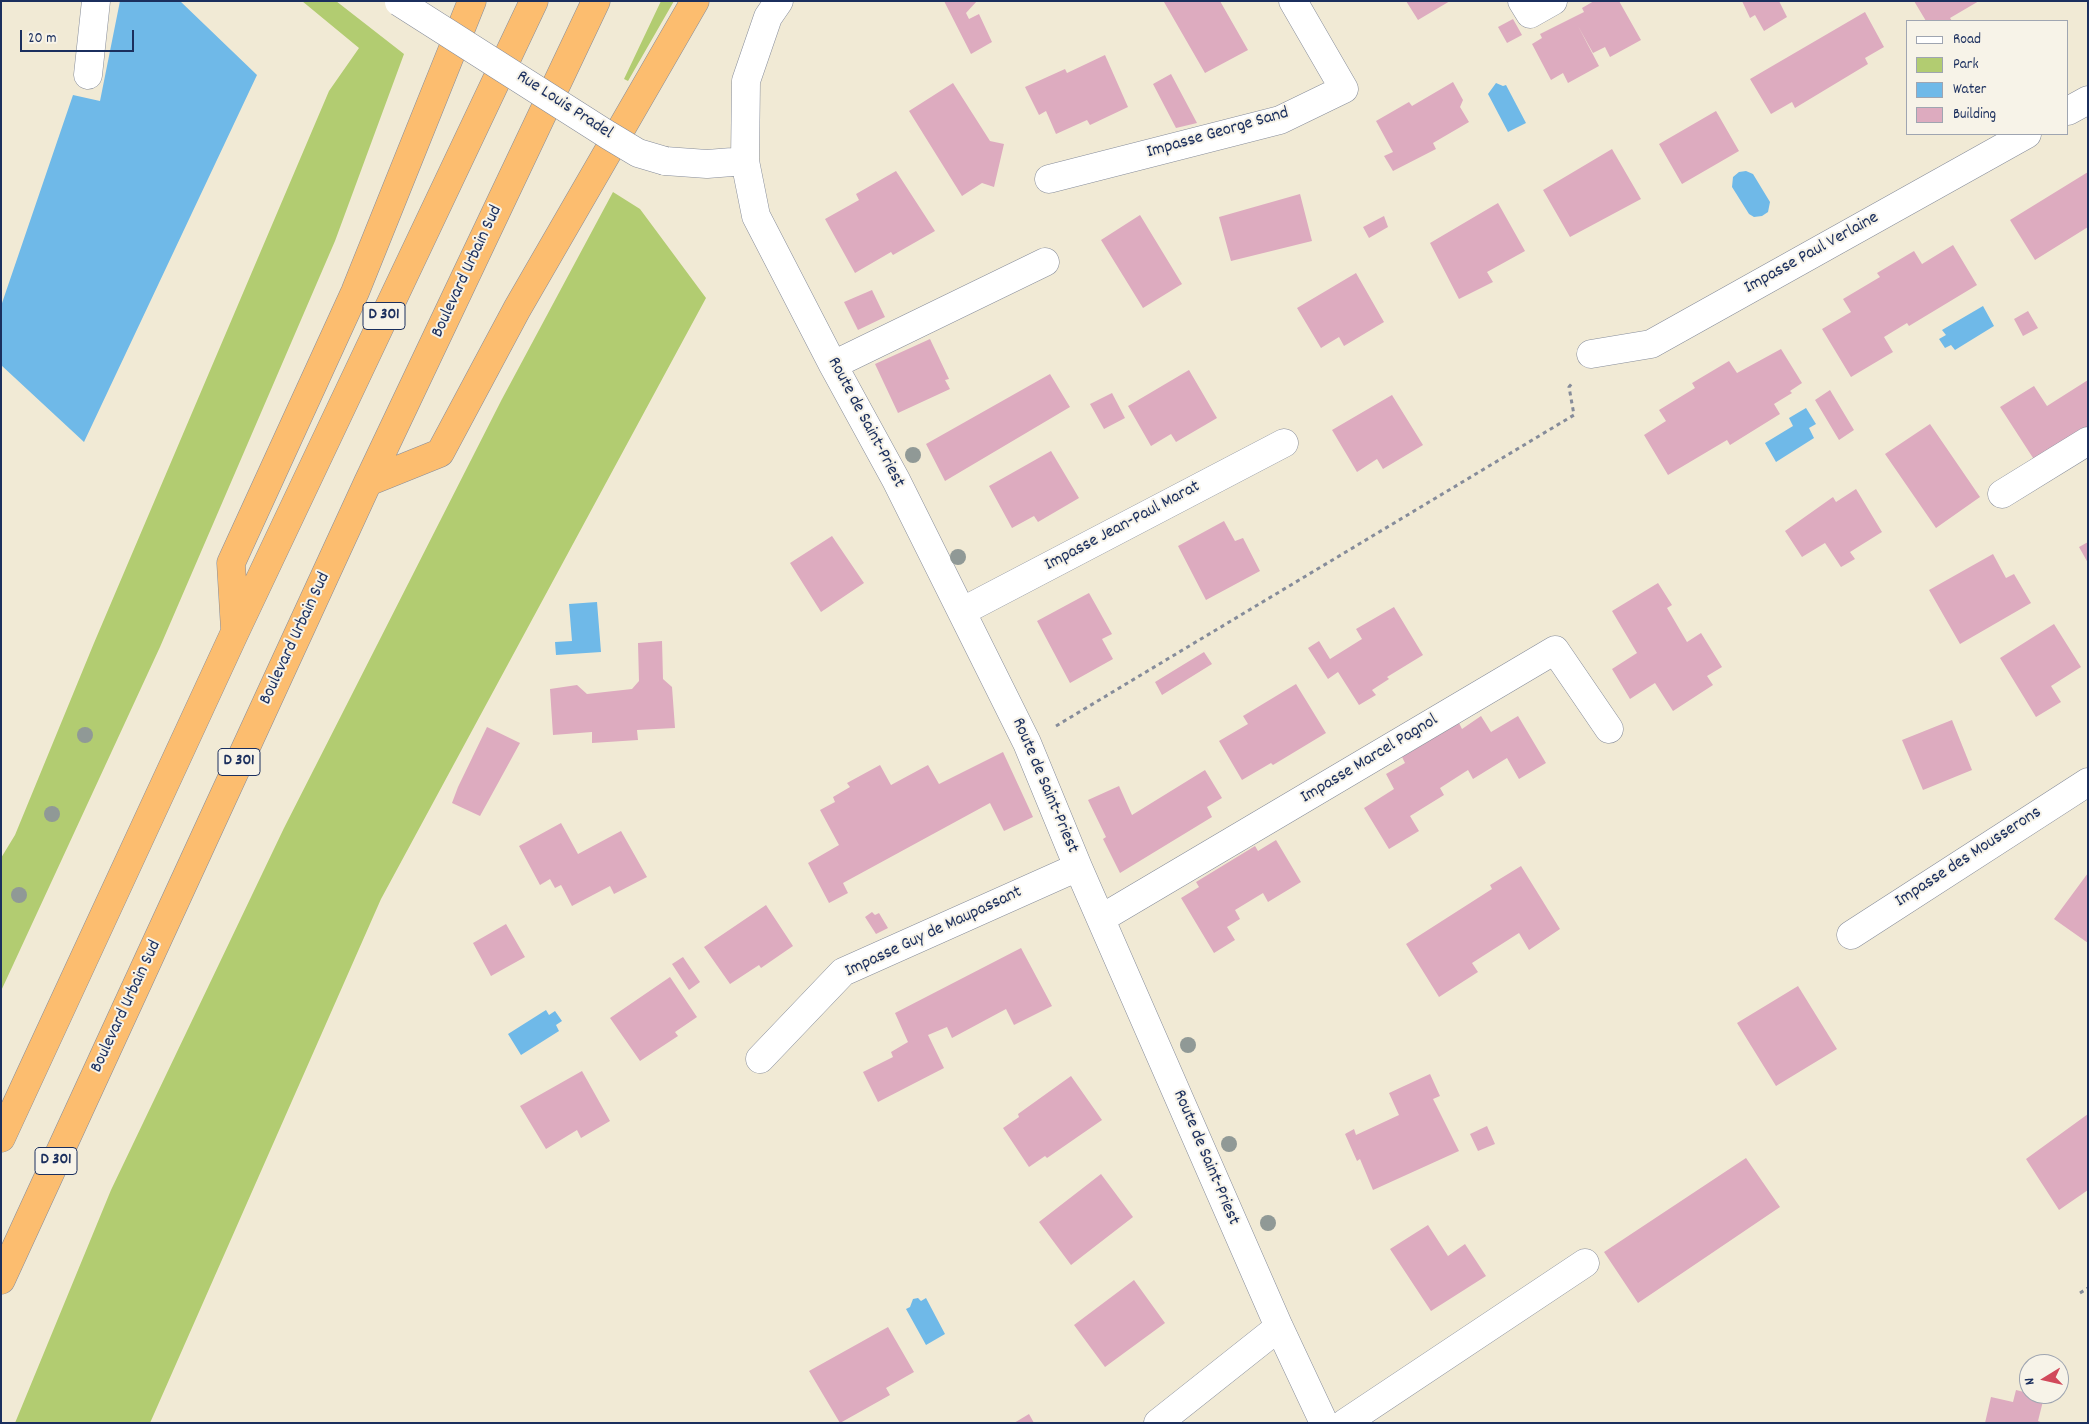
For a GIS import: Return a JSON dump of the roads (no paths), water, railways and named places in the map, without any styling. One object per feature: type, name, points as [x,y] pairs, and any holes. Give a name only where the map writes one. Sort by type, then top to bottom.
[{"type":"highway","points":[[235,632],[231,563],[355,292],[472,1]]},
{"type":"highway","name":"D 301","points":[[1,1138],[235,632],[534,1]]},
{"type":"highway","name":"Boulevard Urbain Sud","points":[[1,1280],[368,482],[596,1]]},
{"type":"highway","points":[[368,482],[440,453],[517,309],[695,1]]},
{"type":"street","points":[[88,75],[96,1]]},
{"type":"street","name":"Rue Louis Pradel","points":[[398,1],[638,153],[665,161],[707,164],[745,161]]},
{"type":"street","name":"Route de Saint-Priest","points":[[779,1],[768,17],[746,81],[745,161],[756,216],[833,365],[896,480],[1027,742],[1078,867],[1102,918],[1279,1327],[1324,1423]]},
{"type":"street","name":"Impasse George Sand","points":[[1049,179],[1280,120],[1344,89],[1293,1]]},
{"type":"street","points":[[1522,1],[1530,14],[1553,1]]},
{"type":"street","points":[[2069,110],[2088,100]]},
{"type":"street","name":"Impasse Paul Verlaine","points":[[1591,354],[1651,344],[2025,135]]},
{"type":"street","points":[[833,365],[1045,262]]},
{"type":"street","points":[[2002,494],[2088,441]]},
{"type":"street","name":"Impasse Jean-Paul Marat","points":[[963,611],[1284,443]]},
{"type":"street","name":"Impasse Marcel Pagnol","points":[[1102,918],[1555,650],[1609,729]]},
{"type":"street","name":"Impasse des Mousserons","points":[[1851,935],[2088,782]]},
{"type":"street","name":"Impasse Guy de Maupassant","points":[[760,1059],[843,972],[1078,867]]},
{"type":"street","points":[[1344,1423],[1585,1263]]},
{"type":"street","points":[[1158,1423],[1279,1327]]},
{"type":"water","points":[[120,1],[180,1],[257,75],[84,442],[1,365],[1,306],[73,95],[100,101]]},
{"type":"water","points":[[1496,83],[1503,86],[1506,85],[1526,123],[1508,132],[1488,94]]},
{"type":"water","points":[[1746,171],[1753,174],[1770,202],[1768,212],[1762,216],[1754,217],[1749,214],[1732,187],[1733,177],[1739,172]]},
{"type":"water","points":[[1983,306],[1994,326],[1955,350],[1951,345],[1945,348],[1939,339],[1946,335],[1942,330]]},
{"type":"water","points":[[1806,408],[1816,424],[1809,428],[1814,438],[1776,462],[1765,443],[1793,426],[1789,418]]},
{"type":"water","points":[[597,602],[601,652],[556,655],[555,642],[572,641],[569,604]]},
{"type":"water","points":[[546,1010],[549,1015],[555,1011],[562,1021],[556,1025],[559,1031],[521,1055],[508,1034]]},
{"type":"water","points":[[918,1298],[921,1301],[926,1298],[945,1334],[926,1345],[906,1309],[910,1307],[913,1299]]}]
